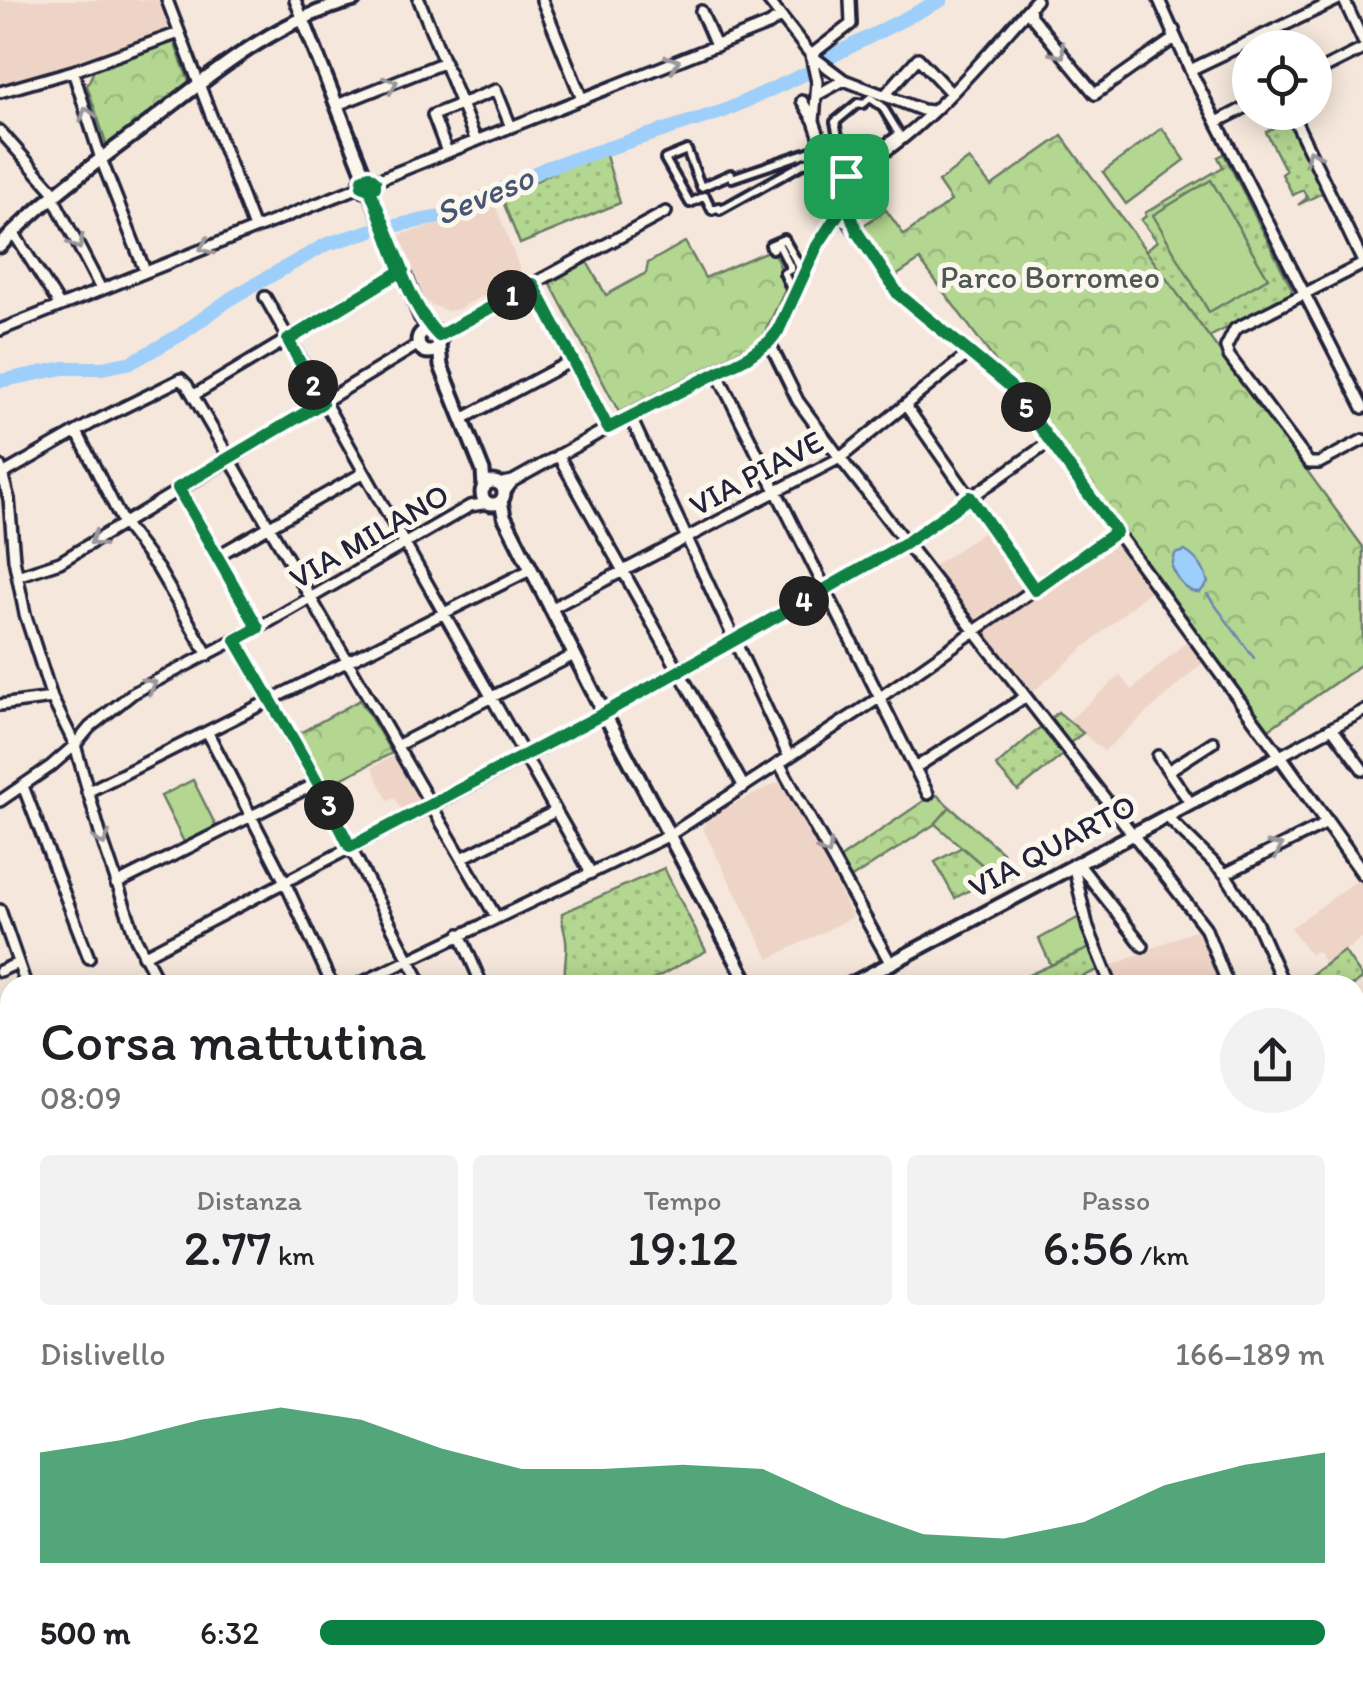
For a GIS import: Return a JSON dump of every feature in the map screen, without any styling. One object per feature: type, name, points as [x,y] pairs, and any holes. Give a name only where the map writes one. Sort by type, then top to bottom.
[{"type":"street","points":[[167,0],[254,228]]},
{"type":"street","points":[[296,0],[483,471],[497,492],[504,516],[550,609],[743,975]]},
{"type":"street","points":[[0,246],[54,195],[251,45],[302,18],[354,0]]},
{"type":"street","points":[[420,0],[476,140]]},
{"type":"street","points":[[542,0],[582,98]]},
{"type":"street","points":[[768,0],[811,55],[844,80],[926,113]]},
{"type":"street","points":[[811,55],[851,24],[850,0]]},
{"type":"street","points":[[1160,0],[1190,70],[1363,408]]},
{"type":"street","points":[[1281,30],[1340,0],[1363,41]]},
{"type":"street","points":[[1033,3],[1031,16],[1096,94],[1174,38],[1174,30]]},
{"type":"street","points":[[834,181],[868,164],[950,92],[1033,3]]},
{"type":"street","points":[[1350,14],[1363,8]]},
{"type":"street","points":[[701,12],[716,46]]},
{"type":"street","points":[[0,330],[716,46],[780,16]]},
{"type":"street","points":[[964,78],[1014,28],[1028,22],[1039,26]]},
{"type":"street","points":[[0,92],[179,33]]},
{"type":"street","points":[[1164,46],[1174,46],[1183,54]]},
{"type":"street","points":[[1332,65],[1363,50]]},
{"type":"street","points":[[1190,70],[1232,53]]},
{"type":"street","points":[[811,55],[817,95],[814,121]]},
{"type":"street","points":[[884,96],[918,58],[950,92]]},
{"type":"street","points":[[337,105],[445,62]]},
{"type":"street","points":[[73,70],[101,159],[145,271]]},
{"type":"street","points":[[817,95],[844,80]]},
{"type":"street","points":[[448,152],[433,115],[496,90],[512,127]]},
{"type":"street","points":[[870,98],[882,106],[898,134],[863,161],[838,136],[835,122],[858,102],[863,104],[870,98]]},
{"type":"street","points":[[802,101],[814,121],[842,208],[905,303],[1010,386],[1363,873]]},
{"type":"street","points":[[1217,122],[1232,115]]},
{"type":"street","points":[[1300,130],[1363,263],[1234,329],[1226,344],[1227,353],[1309,463],[1318,463],[1363,440]]},
{"type":"street","points":[[1,133],[54,195],[101,288]]},
{"type":"street","points":[[816,149],[818,154],[720,210],[712,210],[705,196],[690,203],[665,159],[687,150],[701,187],[730,174],[732,178],[816,149]]},
{"type":"street","points":[[846,176],[846,202],[857,232]]},
{"type":"street","points":[[842,208],[817,246],[778,331],[769,342],[798,402],[1205,928],[1224,975]]},
{"type":"street","points":[[18,576],[53,565],[429,341],[666,212]]},
{"type":"street","points":[[13,232],[60,306]]},
{"type":"street","points":[[784,238],[801,269],[792,291],[784,272],[791,269],[779,245],[770,245],[781,240],[784,238]]},
{"type":"street","points":[[194,395],[403,270]]},
{"type":"street","points":[[533,284],[608,428]]},
{"type":"street","points":[[266,296],[322,403],[590,873]]},
{"type":"street","name":"VIA MILANO","points":[[0,800],[75,745],[79,736],[128,696],[258,628],[558,455],[769,342]]},
{"type":"street","name":"VIA PIAVE","points":[[550,609],[840,458],[968,354]]},
{"type":"street","points":[[462,419],[573,360]]},
{"type":"street","points":[[717,373],[928,794]]},
{"type":"street","points":[[154,975],[116,884],[75,745],[52,698],[23,605],[1,470],[181,379],[350,660],[496,917]]},
{"type":"street","points":[[906,406],[1035,590]]},
{"type":"street","points":[[630,416],[789,757]]},
{"type":"street","points":[[77,432],[123,523],[158,569],[208,655]]},
{"type":"street","points":[[143,956],[526,756],[824,590],[906,543],[1051,441]]},
{"type":"street","points":[[558,455],[744,787]]},
{"type":"street","points":[[217,556],[363,473]]},
{"type":"street","points":[[178,488],[258,628]]},
{"type":"street","points":[[377,975],[668,836],[879,698],[1116,532]]},
{"type":"street","points":[[87,792],[530,570]]},
{"type":"street","points":[[236,640],[318,783],[416,975]]},
{"type":"street","points":[[398,744],[574,654]]},
{"type":"street","points":[[4,692],[4,705],[52,698]]},
{"type":"street","points":[[915,768],[1024,697]]},
{"type":"street","points":[[1280,756],[1363,712]]},
{"type":"street","points":[[1332,728],[1363,770]]},
{"type":"street","points":[[208,733],[284,880],[327,975]]},
{"type":"street","name":"VIA QUARTO","points":[[1168,771],[1213,742]]},
{"type":"street","name":"VIA QUARTO","points":[[1158,756],[1189,801]]},
{"type":"street","name":"VIA QUARTO","points":[[870,975],[1280,756]]},
{"type":"street","points":[[779,763],[891,964]]},
{"type":"street","points":[[116,884],[318,783]]},
{"type":"street","points":[[23,786],[89,958]]},
{"type":"street","points":[[464,857],[556,810]]},
{"type":"street","points":[[1166,816],[1225,874],[1256,922],[1280,975]]},
{"type":"street","points":[[1225,874],[1327,823]]},
{"type":"street","points":[[1075,864],[1144,946]]},
{"type":"street","points":[[1075,864],[1088,928],[1106,975]]},
{"type":"street","points":[[0,910],[22,975]]},
{"type":"street","points":[[460,934],[478,975]]},
{"type":"street","points":[[0,972],[18,963]]},
{"type":"shaded area","points":[[0,0],[158,0],[170,33],[0,84]]},
{"type":"shaded area","points":[[494,202],[522,275],[458,309],[448,311],[431,305],[425,300],[399,235],[457,219]]},
{"type":"shaded area","points":[[991,527],[1035,590],[1116,532],[1154,587],[1026,698],[928,570]]},
{"type":"shaded area","points":[[1192,637],[1208,658],[1104,751],[1068,721],[1120,676],[1132,690]]},
{"type":"shaded area","points":[[397,754],[423,800],[402,811],[395,798],[388,801],[372,767]]},
{"type":"shaded area","points":[[783,780],[853,917],[769,959],[702,827],[706,824],[704,819]]},
{"type":"shaded area","points":[[1359,879],[1363,884],[1363,938],[1326,964],[1316,950],[1310,955],[1291,928]]},
{"type":"shaded area","points":[[1199,928],[1220,975],[1112,975],[1109,967]]},
{"type":"green space","points":[[174,42],[190,84],[107,146],[87,86],[94,70]]},
{"type":"green space","points":[[1162,128],[1185,160],[1126,204],[1103,172]]},
{"type":"green space","points":[[1295,130],[1324,192],[1298,205],[1307,198],[1303,190],[1293,195],[1282,174],[1286,171],[1266,132]]},
{"type":"green space","name":"Parco Borromeo","points":[[1062,136],[1363,547],[1363,663],[1269,729],[920,260],[896,276],[861,227],[886,210],[904,235],[951,201],[938,182],[969,159],[991,186]]},
{"type":"green space","points":[[605,152],[620,203],[520,244],[502,199],[567,165]]},
{"type":"green space","points":[[1224,154],[1292,289],[1291,295],[1209,337],[1145,251],[1157,241],[1141,220],[1145,213],[1223,167],[1218,157]]},
{"type":"green space","points":[[1211,180],[1268,278],[1209,312],[1153,215]]},
{"type":"green space","points":[[685,242],[705,278],[772,249],[788,284],[761,340],[619,412],[550,283],[587,262],[606,295],[646,273],[648,263]]},
{"type":"green space","points":[[360,700],[392,753],[327,786],[298,734]]},
{"type":"green space","points":[[1058,712],[1083,733],[1066,746],[1069,750],[1018,791],[996,766]]},
{"type":"green space","points":[[193,780],[216,826],[184,842],[161,796]]},
{"type":"green space","points":[[937,795],[950,807],[935,824],[850,879],[839,859]]},
{"type":"green space","points":[[950,807],[1002,852],[1014,875],[1001,881],[935,824]]},
{"type":"green space","points":[[962,847],[995,876],[955,898],[935,862]]},
{"type":"green space","points":[[664,868],[706,951],[661,975],[565,975],[562,913]]},
{"type":"green space","points":[[1083,915],[1092,947],[1051,965],[1039,939]]},
{"type":"green space","points":[[1092,947],[1100,969],[1086,975],[1029,975]]},
{"type":"green space","points":[[1344,951],[1361,975],[1311,975]]},
{"type":"water","points":[[1185,551],[1207,578],[1208,583],[1200,592],[1186,588],[1172,567],[1175,554]]},
{"type":"waterway","name":"Seveso","points":[[830,57],[941,0]]},
{"type":"waterway","name":"Seveso","points":[[0,381],[64,368],[102,368],[132,362],[180,335],[233,297],[327,244],[444,216],[546,168],[724,111],[807,73]]},
{"type":"waterway","points":[[1207,594],[1254,658]]},
{"type":"route","points":[[846,176],[834,181],[842,208],[817,246],[774,337],[746,358],[608,428],[533,284],[439,336],[429,327],[421,317],[403,270],[395,250],[370,190],[375,181],[369,176],[363,179],[361,184],[364,190],[370,190],[403,270],[288,340],[322,403],[178,488],[258,628],[236,640],[350,847],[526,756],[734,641],[906,543],[970,497],[1035,590],[1116,532],[1010,386],[898,294],[857,232],[846,202],[846,176]]}]
